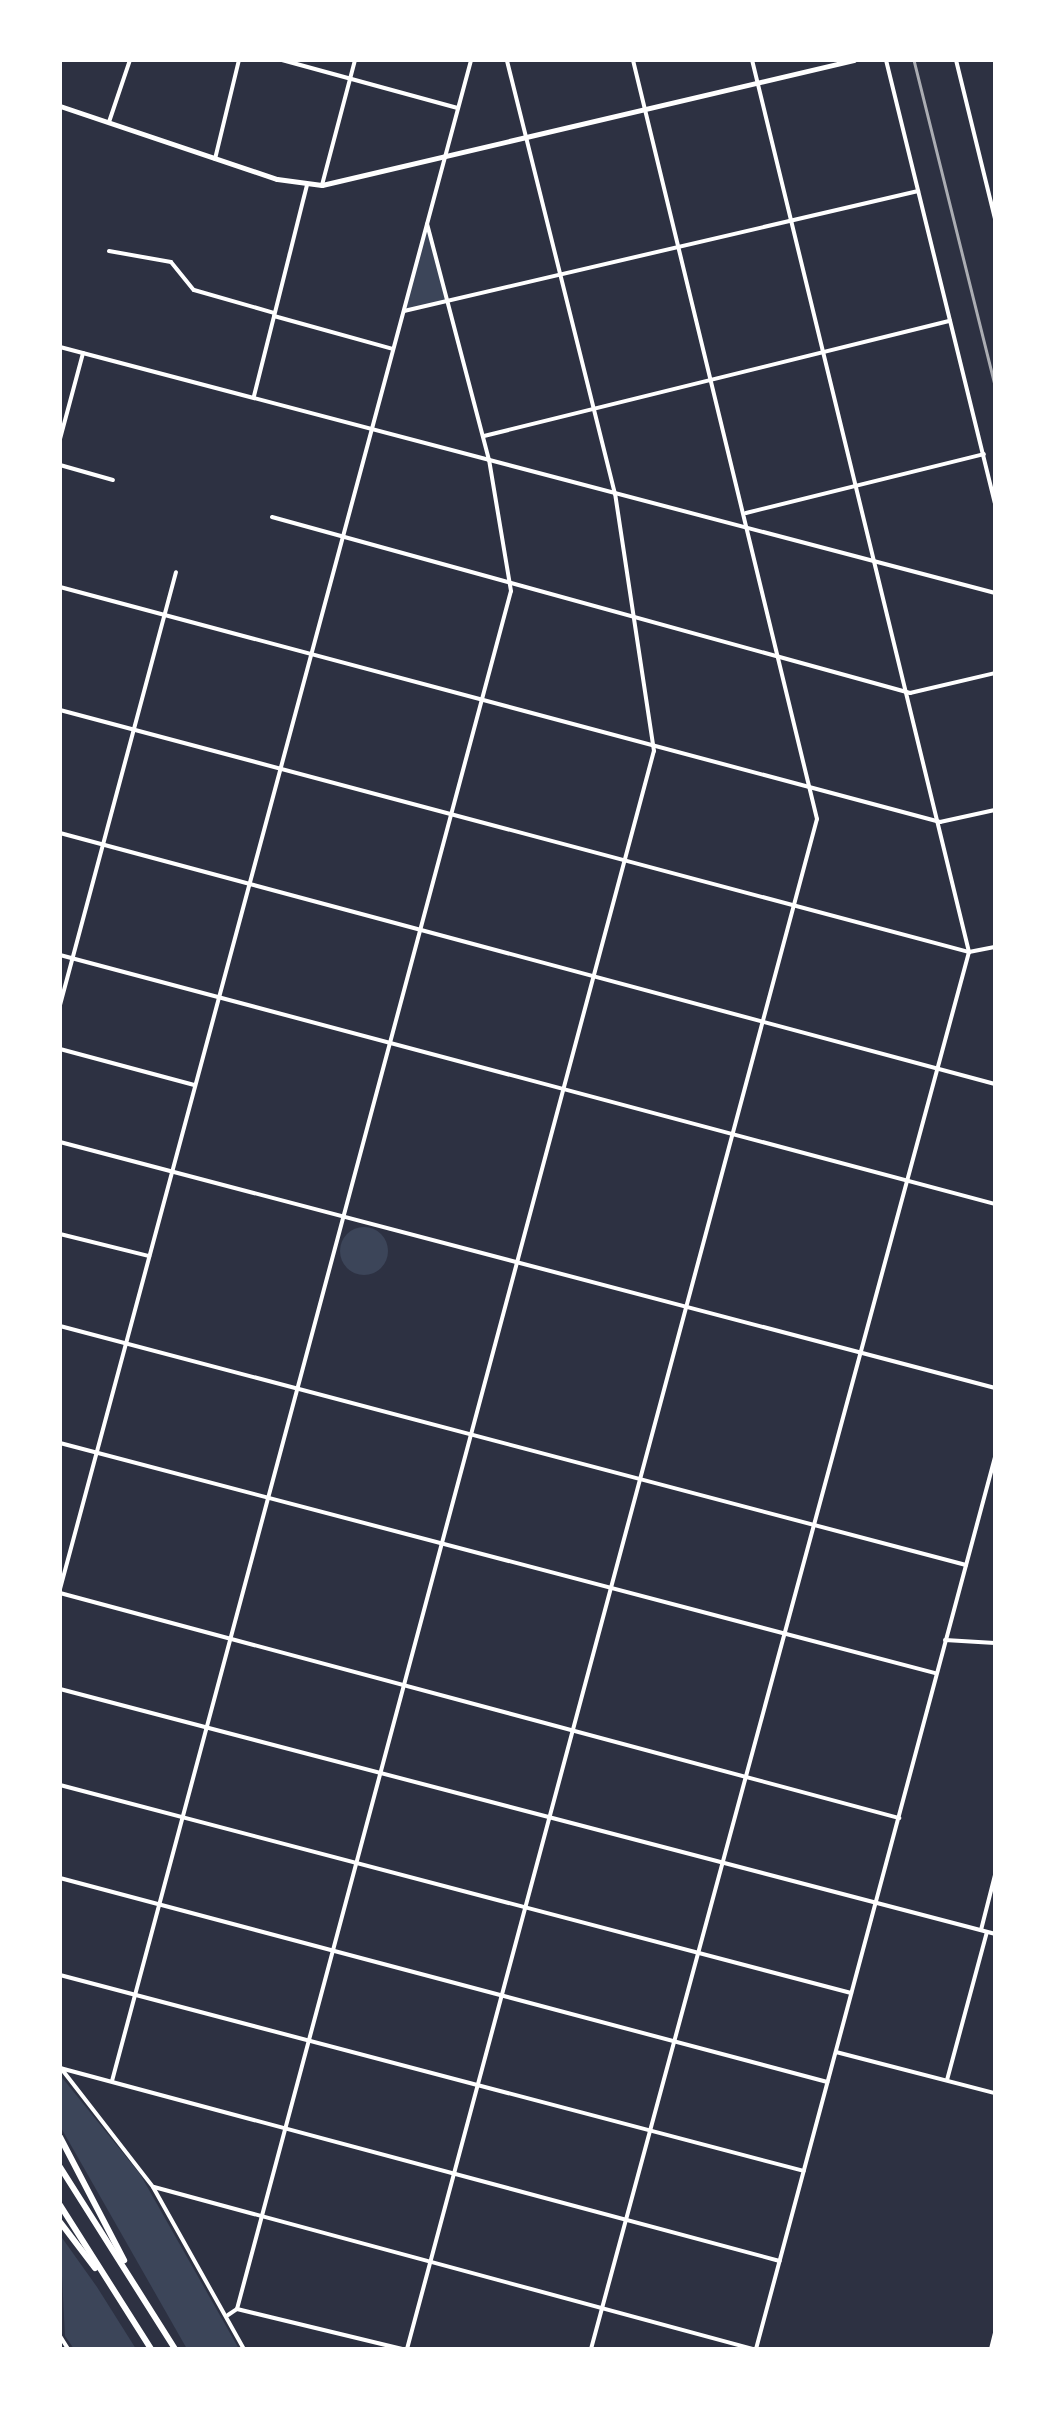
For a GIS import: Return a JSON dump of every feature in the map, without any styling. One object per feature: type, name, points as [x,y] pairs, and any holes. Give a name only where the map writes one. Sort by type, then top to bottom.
[{"type":"highway","points":[[60,2137],[137,2288]]},
{"type":"highway","points":[[60,2168],[175,2349]]},
{"type":"highway","points":[[60,2205],[151,2349]]},
{"type":"highway","points":[[60,2222],[126,2309]]},
{"type":"main road","points":[[60,106],[215,159],[307,185],[322,185],[442,163],[851,60]]},
{"type":"street","points":[[109,122],[130,60]]},
{"type":"street","points":[[215,159],[240,60]]},
{"type":"street","points":[[282,60],[458,108]]},
{"type":"street","points":[[322,185],[355,60]]},
{"type":"street","points":[[471,60],[60,1591],[899,1818]]},
{"type":"street","points":[[237,2309],[654,745],[615,494],[507,60]]},
{"type":"street","points":[[228,2314],[237,2309],[405,2349],[816,827],[811,788],[633,60]]},
{"type":"street","points":[[591,2349],[904,1180],[939,1069],[969,952],[910,693],[752,60]]},
{"type":"street","points":[[886,60],[995,503]]},
{"type":"street","points":[[956,60],[995,220]]},
{"type":"street","points":[[983,172],[995,168]]},
{"type":"street","points":[[254,396],[307,185]]},
{"type":"street","points":[[404,311],[918,190]]},
{"type":"street","points":[[112,2082],[512,584],[489,460],[427,224]]},
{"type":"street","points":[[109,251],[171,262],[194,290],[393,349]]},
{"type":"street","points":[[482,436],[950,320]]},
{"type":"street","points":[[60,347],[373,426],[995,593]]},
{"type":"street","points":[[60,439],[84,353]]},
{"type":"street","points":[[744,514],[984,454]]},
{"type":"street","points":[[60,466],[113,480]]},
{"type":"street","points":[[272,517],[910,693],[995,673]]},
{"type":"street","points":[[60,1005],[176,572]]},
{"type":"street","points":[[60,587],[940,822],[995,810]]},
{"type":"street","points":[[60,710],[969,952],[995,947]]},
{"type":"street","points":[[60,833],[995,1084]]},
{"type":"street","points":[[60,954],[388,1045],[995,1204]]},
{"type":"street","points":[[60,1049],[194,1084]]},
{"type":"street","points":[[60,1142],[516,1258],[995,1388]]},
{"type":"street","points":[[60,1234],[149,1256]]},
{"type":"street","points":[[60,1326],[966,1565]]},
{"type":"street","points":[[60,1443],[935,1673]]},
{"type":"street","points":[[154,2187],[754,2349],[995,1457]]},
{"type":"street","points":[[944,1640],[995,1643]]},
{"type":"street","points":[[60,1689],[722,1868],[995,1934]]},
{"type":"street","points":[[60,1785],[852,1993]]},
{"type":"street","points":[[946,2080],[995,1875]]},
{"type":"street","points":[[60,1878],[827,2082]]},
{"type":"street","points":[[60,1975],[804,2171]]},
{"type":"street","points":[[836,2052],[995,2093]]},
{"type":"street","points":[[60,2067],[780,2261]]},
{"type":"street","points":[[60,2067],[154,2187],[228,2314],[244,2349]]},
{"type":"street","points":[[990,2349],[995,2333]]},
{"type":"street","points":[[60,2336],[68,2349]]},
{"type":"shaded area","points":[[427,224],[447,301],[404,311]]},
{"type":"shaded area","points":[[364,1227],[381,1234],[388,1251],[381,1268],[364,1275],[347,1268],[340,1251],[347,1234]]},
{"type":"shaded area","points":[[60,2075],[140,2174],[239,2349],[187,2349],[60,2126]]},
{"type":"shaded area","points":[[60,2235],[136,2349],[74,2349],[65,2336]]},
{"type":"railway","points":[[914,60],[995,386]]}]
